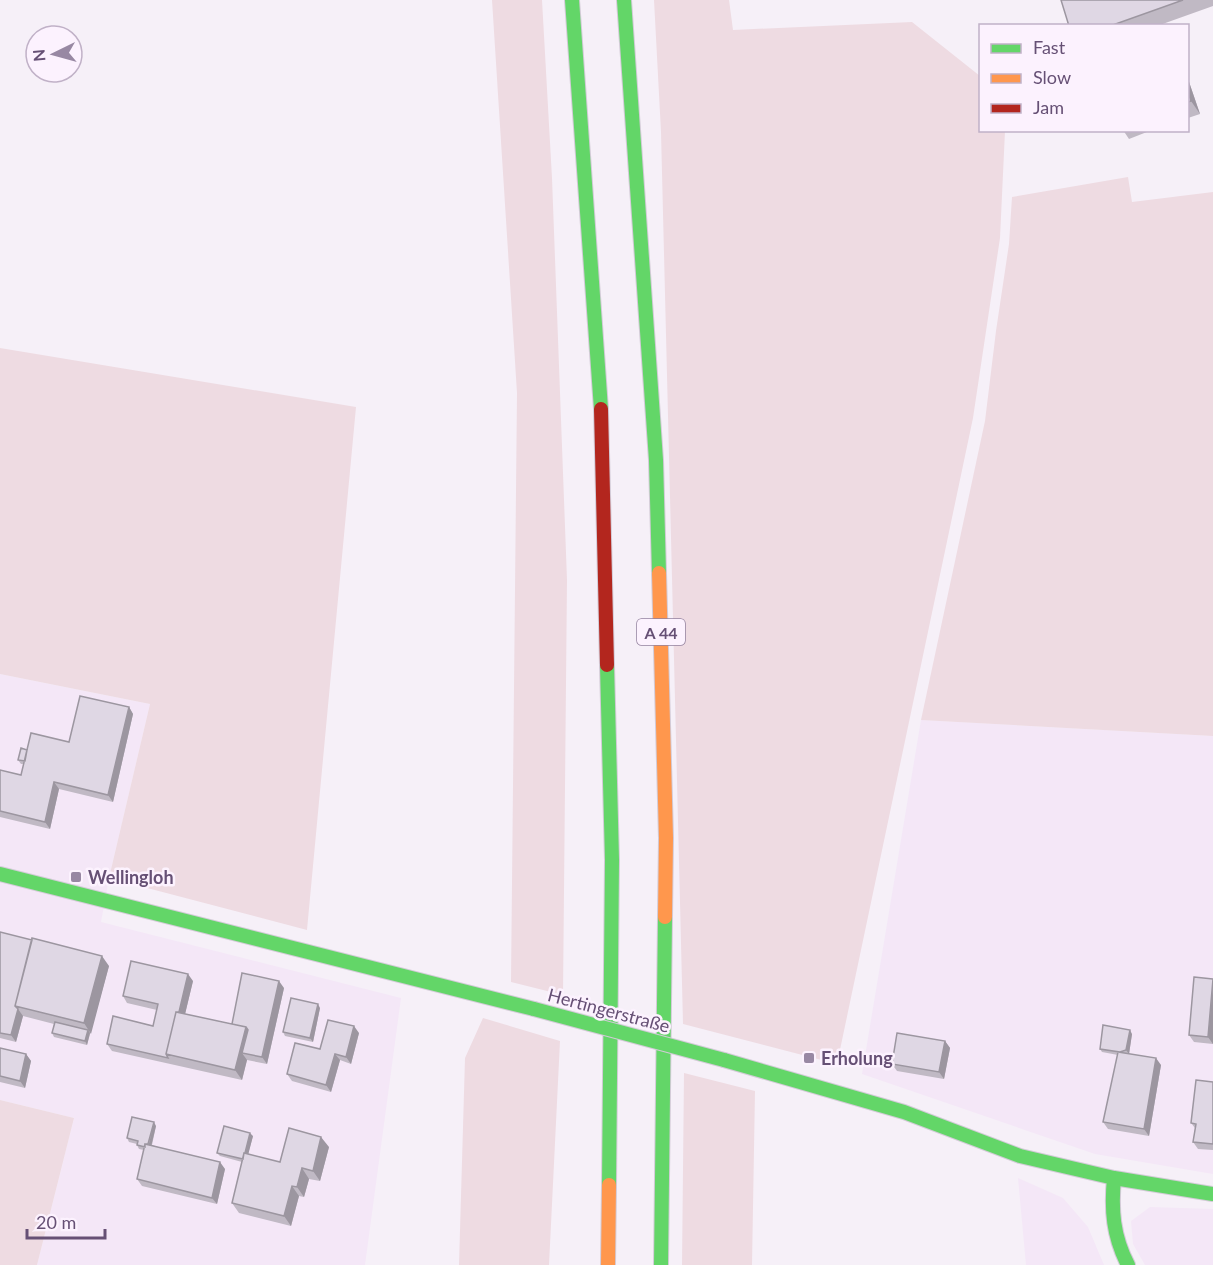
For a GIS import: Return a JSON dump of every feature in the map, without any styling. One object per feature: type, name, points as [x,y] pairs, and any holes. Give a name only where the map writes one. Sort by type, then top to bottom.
[{"type":"main road","points":[[572,0],[601,407],[612,860],[608,1265]]},
{"type":"main road","name":"A 44","points":[[624,0],[656,460],[666,838],[661,1265]]},
{"type":"main road","name":"Hertingerstraße","points":[[0,874],[534,1009],[724,1060],[904,1112],[1020,1156],[1114,1178],[1211,1194]]},
{"type":"main road","points":[[1114,1178],[1113,1232],[1119,1250],[1128,1265]]},
{"type":"shaded area","points":[[492,0],[542,0],[552,178],[567,580],[563,995],[511,982],[517,393]]},
{"type":"shaded area","points":[[654,0],[729,0],[733,30],[912,22],[979,75],[979,132],[1005,132],[1000,238],[973,418],[837,1064],[683,1024],[661,132]]},
{"type":"shaded area","points":[[1128,177],[1132,202],[1213,192],[1213,736],[921,720],[985,421],[1009,244],[1012,197]]},
{"type":"shaded area","points":[[0,348],[356,407],[307,930],[109,878],[150,704],[0,674]]},
{"type":"shaded area","points":[[0,674],[150,704],[109,878],[101,922],[401,998],[365,1265],[37,1265],[74,1118],[0,1100]]},
{"type":"shaded area","points":[[921,720],[1213,736],[1213,1174],[1095,1154],[862,1074]]},
{"type":"shaded area","points":[[483,1018],[560,1041],[549,1265],[459,1265],[465,1058]]},
{"type":"shaded area","points":[[684,1073],[755,1091],[752,1265],[682,1265]]},
{"type":"shaded area","points":[[0,1100],[74,1118],[37,1265],[0,1265]]},
{"type":"shaded area","points":[[1018,1178],[1063,1198],[1088,1227],[1104,1265],[1026,1265]]},
{"type":"shaded area","points":[[1150,1207],[1213,1209],[1213,1265],[1145,1265],[1133,1244],[1131,1221]]},
{"type":"building","points":[[1061,0],[1183,0],[1116,24],[1068,24]]},
{"type":"building","points":[[80,696],[129,707],[108,795],[54,782],[45,822],[0,811],[0,770],[21,775],[31,733],[69,742]]},
{"type":"building","points":[[21,748],[27,750],[25,761],[18,760]]},
{"type":"building","points":[[0,932],[32,940],[15,1006],[18,1009],[11,1035],[0,1033]]},
{"type":"building","points":[[32,938],[102,956],[84,1023],[15,1006]]},
{"type":"building","points":[[131,961],[188,974],[166,1054],[168,1058],[107,1044],[113,1016],[153,1026],[158,1004],[123,996]]},
{"type":"building","points":[[242,973],[279,981],[262,1057],[242,1053],[248,1030],[246,1027],[232,1024]]},
{"type":"building","points":[[1194,977],[1213,979],[1208,1037],[1189,1035]]},
{"type":"building","points":[[291,998],[318,1004],[310,1038],[283,1032]]},
{"type":"building","points":[[176,1012],[246,1027],[235,1070],[166,1054]]},
{"type":"building","points":[[328,1020],[354,1026],[346,1057],[335,1054],[326,1085],[287,1074],[295,1043],[320,1049]]},
{"type":"building","points":[[55,1022],[88,1030],[85,1041],[52,1033]]},
{"type":"building","points":[[1103,1025],[1130,1030],[1126,1050],[1120,1052],[1100,1049]]},
{"type":"building","points":[[897,1033],[945,1041],[939,1072],[892,1064]]},
{"type":"building","points":[[0,1048],[26,1054],[20,1081],[0,1076]]},
{"type":"building","points":[[1118,1052],[1156,1058],[1144,1129],[1103,1122]]},
{"type":"building","points":[[1196,1080],[1213,1082],[1213,1144],[1193,1142],[1196,1124],[1191,1123]]},
{"type":"building","points":[[132,1117],[154,1122],[148,1144],[145,1144],[145,1147],[137,1145],[138,1141],[127,1138]]},
{"type":"building","points":[[224,1126],[250,1133],[243,1159],[217,1153]]},
{"type":"building","points":[[289,1128],[321,1137],[313,1171],[302,1168],[297,1187],[292,1186],[284,1216],[232,1203],[244,1153],[280,1162]]},
{"type":"building","points":[[145,1144],[220,1162],[212,1198],[137,1179]]},
{"type":"traffic: fast","points":[[572,0],[601,409]]},
{"type":"traffic: fast","points":[[624,0],[656,460],[659,573]]},
{"type":"traffic: fast","points":[[607,665],[612,860],[609,1185]]},
{"type":"traffic: fast","points":[[0,874],[534,1009]]},
{"type":"traffic: fast","points":[[661,1265],[665,917]]},
{"type":"traffic: fast","points":[[534,1009],[724,1060]]},
{"type":"traffic: fast","points":[[724,1060],[904,1112],[1020,1156],[1114,1178],[1213,1194]]},
{"type":"traffic: fast","points":[[1114,1178],[1114,1223],[1119,1244],[1128,1265]]},
{"type":"traffic: slow","points":[[659,573],[666,838],[665,917]]},
{"type":"traffic: slow","points":[[608,1265],[609,1185]]},
{"type":"traffic: jam","points":[[601,409],[607,665]]},
{"type":"place","name":"Wellingloh","points":[[76,877]]},
{"type":"place","name":"Erholung","points":[[809,1058]]}]
